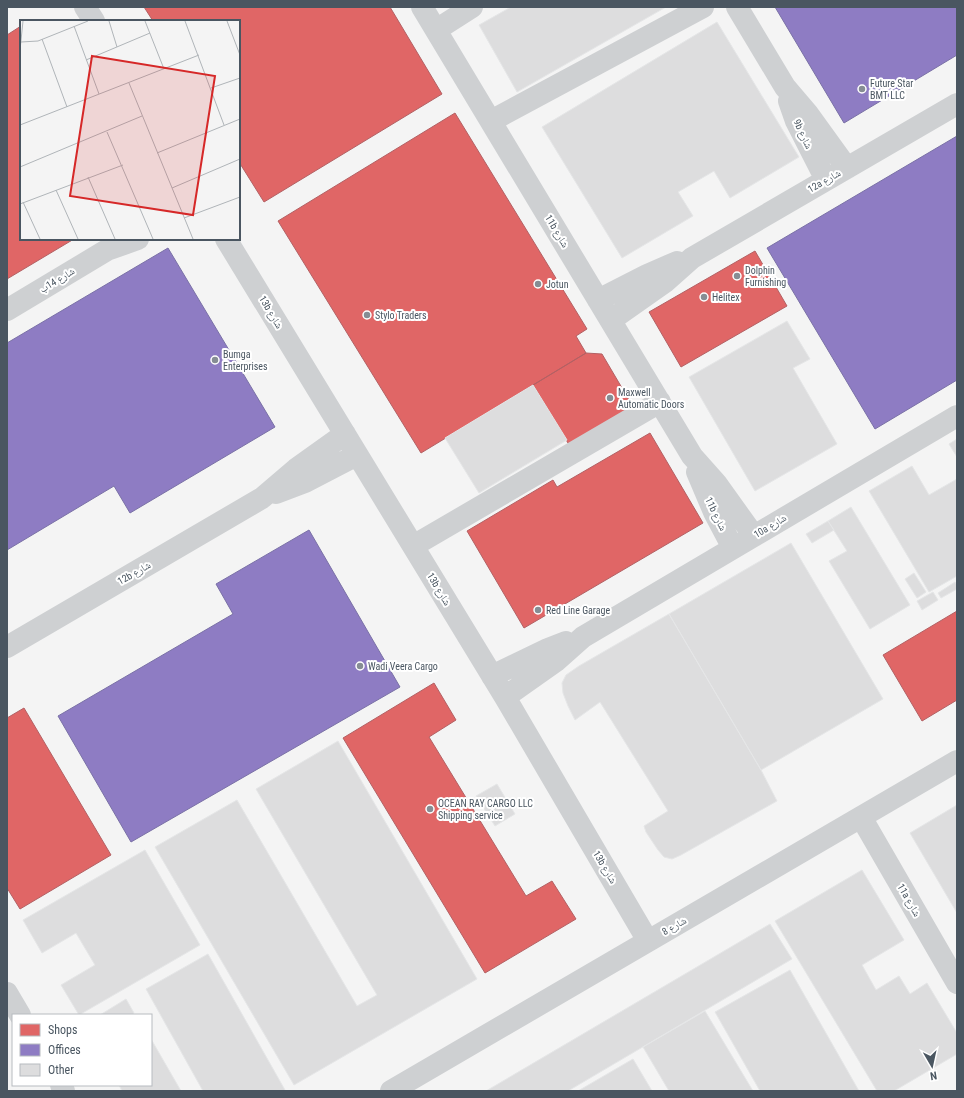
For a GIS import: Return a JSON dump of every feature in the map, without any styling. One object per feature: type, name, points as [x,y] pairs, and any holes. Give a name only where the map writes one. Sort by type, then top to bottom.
[{"type":"street","points":[[85,7],[93,20]]},
{"type":"street","name":"11b شارع","points":[[422,7],[692,456],[716,483],[754,536]]},
{"type":"street","points":[[436,30],[472,7]]},
{"type":"street","points":[[491,121],[704,7]]},
{"type":"street","name":"9b شارع","points":[[737,7],[785,87],[808,114],[847,168]]},
{"type":"street","name":"9b شارع","points":[[785,87],[796,121],[826,180]]},
{"type":"street","name":"12a شارع","points":[[611,320],[665,282],[692,258],[957,104]]},
{"type":"street","name":"شارع 14ب","points":[[7,310],[113,244],[133,240]]},
{"type":"street","name":"13b شارع","points":[[227,240],[505,697],[648,941]]},
{"type":"street","name":"12a شارع","points":[[598,300],[652,273],[692,258]]},
{"type":"street","points":[[413,546],[660,402]]},
{"type":"street","name":"10a شارع","points":[[505,697],[556,661],[583,637],[957,416]]},
{"type":"street","name":"12b شارع","points":[[7,647],[262,498],[291,473],[345,434]]},
{"type":"street","name":"12b شارع","points":[[262,498],[305,482],[357,455]]},
{"type":"street","name":"11b شارع","points":[[692,456],[702,484],[733,548]]},
{"type":"street","name":"10a شارع","points":[[492,676],[548,649],[583,637]]},
{"type":"street","name":"شارع 8","points":[[395,1090],[957,761]]},
{"type":"street","name":"11a شارع","points":[[861,817],[957,983]]},
{"type":"building: Shops","points":[[144,7],[390,7],[442,94],[264,202],[240,164],[240,20],[152,20]]},
{"type":"building: Shops","points":[[20,27],[20,240],[72,240],[7,279],[7,35]]},
{"type":"building: Shops","points":[[455,113],[587,329],[576,336],[586,353],[421,453],[278,221]]},
{"type":"building: Shops","points":[[755,251],[787,306],[681,367],[649,312]]},
{"type":"building: Shops","points":[[586,353],[602,354],[635,410],[571,448],[533,385]]},
{"type":"building: Shops","points":[[650,433],[703,523],[524,628],[467,531],[553,480],[557,487]]},
{"type":"building: Shops","points":[[957,611],[957,700],[922,721],[883,655]]},
{"type":"building: Shops","name":"OCEAN RAY CARGO LLC Shipping service","points":[[434,683],[456,720],[429,737],[526,896],[552,881],[576,919],[485,973],[343,738]]},
{"type":"building: Shops","points":[[24,708],[111,855],[20,909],[7,888],[7,718]]},
{"type":"building: Offices","name":"Future Star BMT LLC","points":[[775,7],[957,7],[957,55],[844,123]]},
{"type":"building: Offices","points":[[957,136],[957,380],[875,429],[767,248]]},
{"type":"building: Offices","points":[[168,248],[275,427],[130,513],[114,486],[7,550],[7,343]]},
{"type":"building: Offices","points":[[309,530],[400,687],[131,842],[58,716],[233,614],[216,584]]},
{"type":"building: Other","points":[[511,7],[666,7],[517,92],[479,25]]},
{"type":"building: Other","points":[[717,22],[799,157],[730,198],[714,171],[678,192],[693,216],[622,258],[542,127]]},
{"type":"building: Other","points":[[787,321],[810,359],[793,368],[837,444],[755,491],[689,377]]},
{"type":"building: Other","points":[[533,385],[567,440],[479,493],[445,438]]},
{"type":"building: Other","points":[[957,439],[957,457],[949,444]]},
{"type":"building: Other","points":[[912,466],[929,495],[957,479],[957,576],[929,592],[869,491]]},
{"type":"building: Other","points":[[851,507],[910,605],[870,629],[829,561],[847,551],[828,521]]},
{"type":"building: Other","points":[[828,521],[834,530],[812,543],[806,534]]},
{"type":"building: Other","points":[[791,543],[883,699],[761,770],[669,614]]},
{"type":"building: Other","points":[[914,573],[926,592],[917,598],[905,579]]},
{"type":"building: Other","points":[[955,582],[957,589],[941,598],[938,593]]},
{"type":"building: Other","points":[[933,592],[938,600],[922,610],[917,601]]},
{"type":"building: Other","points":[[669,614],[761,770],[777,801],[672,859],[664,857],[658,850],[646,832],[644,826],[668,811],[600,702],[575,720],[563,693],[562,683],[566,675],[579,666]]},
{"type":"building: Other","points":[[338,741],[477,979],[294,1085],[155,847],[237,800],[357,1006],[377,995],[256,789]]},
{"type":"building: Other","points":[[497,784],[515,814],[495,826],[476,796]]},
{"type":"building: Other","points":[[957,805],[957,913],[910,833]]},
{"type":"building: Other","points":[[145,850],[200,945],[78,1014],[61,985],[95,965],[76,933],[42,953],[23,920]]},
{"type":"building: Other","points":[[862,870],[904,940],[862,965],[876,990],[899,976],[910,994],[927,983],[957,1033],[957,1054],[894,1091],[877,1091],[775,921]]},
{"type":"building: Other","points":[[770,924],[792,959],[568,1091],[486,1091]]},
{"type":"building: Other","points":[[208,954],[285,1090],[203,1091],[146,989]]},
{"type":"building: Other","points":[[790,970],[859,1091],[760,1091],[715,1012]]},
{"type":"building: Other","points":[[126,999],[134,1013],[133,1014],[102,1014]]},
{"type":"building: Other","points":[[705,1011],[753,1091],[669,1091],[643,1047]]},
{"type":"building: Other","points":[[152,1041],[181,1091],[122,1091],[120,1086],[152,1086]]},
{"type":"building: Other","points":[[633,1059],[652,1091],[578,1091]]},
{"type":"place","name":"Future Star BMT LLC","points":[[862,89]]},
{"type":"place","name":"Dolphin Furnishing","points":[[737,276]]},
{"type":"place","name":"Jotun","points":[[538,284]]},
{"type":"place","name":"Helitex","points":[[704,297]]},
{"type":"place","name":"Stylo Traders","points":[[367,315]]},
{"type":"place","name":"Bumga Enterprises","points":[[215,360]]},
{"type":"place","name":"Maxwell Automatic Doors","points":[[610,398]]},
{"type":"place","name":"Red Line Garage","points":[[538,610]]},
{"type":"place","name":"Wadi Veera Cargo","points":[[360,666]]},
{"type":"place","name":"OCEAN RAY CARGO LLC Shipping service","points":[[430,809]]}]
